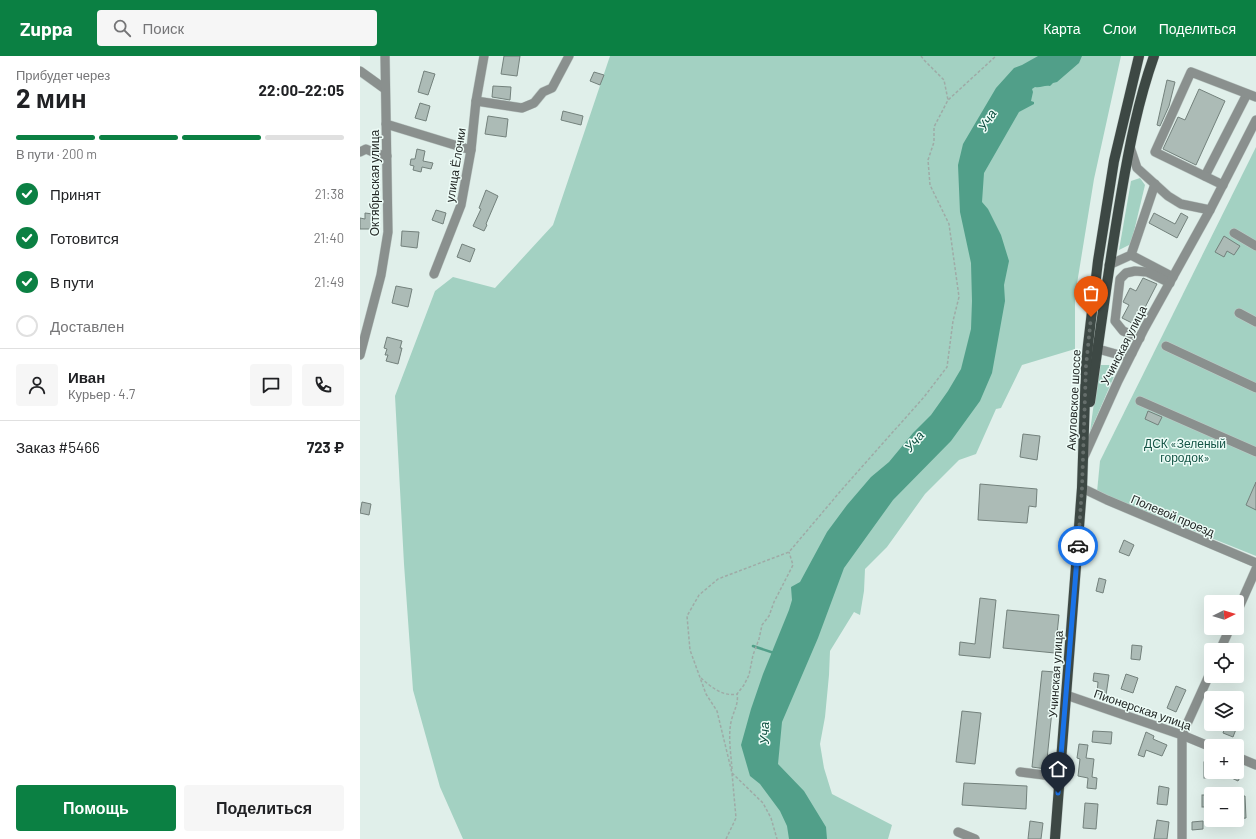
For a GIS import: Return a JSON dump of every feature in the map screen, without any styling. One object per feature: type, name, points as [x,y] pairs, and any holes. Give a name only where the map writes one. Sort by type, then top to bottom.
[{"type":"main road","name":"Акуловское шоссе","points":[[1093,347],[1098,261],[1114,160],[1139,56]]},
{"type":"main road","name":"Акуловское шоссе","points":[[1083,460],[1086,366],[1093,347],[1130,147],[1148,72],[1154,56]]},
{"type":"main road","name":"Учинская улица","points":[[1054,839],[1060,777],[1083,460]]},
{"type":"street","name":"Октябрьская улица","points":[[360,355],[381,275],[388,232],[385,56]]},
{"type":"street","name":"улица Ёлочки","points":[[434,274],[461,205],[471,150],[476,101],[484,56]]},
{"type":"street","points":[[476,101],[522,108],[534,103],[543,92],[552,88],[569,56]]},
{"type":"street","points":[[360,71],[385,89]]},
{"type":"street","points":[[1223,185],[1155,152],[1191,72],[1256,97]]},
{"type":"street","points":[[1205,176],[1247,94]]},
{"type":"street","name":"Учинская улица","points":[[1083,460],[1132,353],[1210,210],[1256,120]]},
{"type":"street","points":[[386,124],[471,150]]},
{"type":"street","points":[[1130,147],[1136,168],[1168,196],[1181,204],[1210,210]]},
{"type":"street","points":[[360,152],[366,149],[377,154],[387,156]]},
{"type":"street","points":[[1109,265],[1131,255],[1155,184]]},
{"type":"street","points":[[1234,233],[1256,246]]},
{"type":"street","points":[[1131,255],[1171,280]]},
{"type":"street","points":[[1140,338],[1123,331],[1115,321],[1120,279],[1126,273],[1135,271],[1147,272],[1171,280]]},
{"type":"street","points":[[1240,313],[1256,322]]},
{"type":"street","points":[[1166,346],[1256,388]]},
{"type":"street","points":[[1093,347],[1123,356],[1132,353]]},
{"type":"street","points":[[1140,401],[1256,452]]},
{"type":"street","name":"Полевой проезд","points":[[1082,488],[1256,563]]},
{"type":"street","points":[[1244,596],[1256,569]]},
{"type":"street","points":[[1182,839],[1182,735],[1206,683]]},
{"type":"street","name":"Пионерская улица","points":[[1066,695],[1182,735],[1204,744]]},
{"type":"street","points":[[1244,760],[1256,765]]},
{"type":"street","points":[[1020,772],[1060,777]]},
{"type":"street","points":[[958,832],[975,839]]},
{"type":"path","points":[[922,56],[924,60],[944,80],[948,100]]},
{"type":"path","points":[[777,839],[771,818],[763,803],[732,773],[717,711],[706,694],[690,650],[687,616],[699,595],[718,579],[789,552],[844,487],[924,397],[947,367],[953,321],[960,297],[949,224],[930,185],[928,160],[934,142],[934,127],[948,100],[996,56]]},
{"type":"path","points":[[700,677],[712,688],[730,696],[737,694],[744,685],[749,675],[762,625],[769,616],[774,602],[793,565],[789,552]]},
{"type":"path","points":[[726,839],[736,818],[730,734],[731,722],[738,700],[737,694]]},
{"type":"green space","points":[[610,56],[1121,56],[1094,179],[1075,296],[1075,349],[1022,365],[1001,408],[996,409],[976,454],[959,460],[925,494],[887,547],[865,569],[864,591],[860,615],[854,612],[830,651],[825,717],[820,744],[824,768],[832,794],[892,825],[888,839],[463,839],[440,787],[413,690],[404,564],[395,396],[435,291],[453,277],[495,288],[553,225]]},
{"type":"green space","name":"ДСК «Зеленый городок»","points":[[1256,147],[1256,556],[1097,492],[1100,461]]},
{"type":"green space","points":[[1140,178],[1145,185],[1131,244],[1119,250],[1131,181]]},
{"type":"green space","points":[[1099,365],[1119,365],[1090,432]]},
{"type":"water","name":"Уча","points":[[1038,56],[1082,56],[1079,63],[1057,82],[1050,86],[1035,87],[1032,89],[1033,92],[1031,101],[1034,102],[1034,104],[1019,112],[984,173],[982,202],[988,209],[1001,235],[1009,261],[1004,285],[1005,301],[992,373],[980,401],[951,441],[893,500],[844,568],[818,638],[782,722],[778,764],[804,791],[826,827],[827,839],[789,839],[787,826],[780,811],[760,784],[750,776],[741,745],[751,709],[763,674],[789,610],[792,600],[791,587],[800,582],[827,532],[847,505],[871,477],[889,462],[913,433],[931,415],[961,369],[971,329],[972,301],[971,263],[960,212],[958,165],[963,144],[996,88],[1014,68]]},
{"type":"building","points":[[504,56],[520,56],[517,76],[501,74]]},
{"type":"building","points":[[424,71],[435,74],[428,95],[418,92]]},
{"type":"building","points":[[594,72],[604,75],[600,85],[590,81]]},
{"type":"building","points":[[1167,80],[1175,82],[1169,106],[1160,126],[1157,125]]},
{"type":"building","points":[[493,86],[511,87],[510,100],[492,97]]},
{"type":"building","points":[[1199,89],[1225,101],[1196,165],[1163,149],[1178,117],[1185,120]]},
{"type":"building","points":[[420,103],[430,106],[426,121],[415,118]]},
{"type":"building","points":[[563,111],[583,116],[581,125],[561,120]]},
{"type":"building","points":[[488,116],[508,119],[506,137],[485,134]]},
{"type":"building","points":[[417,149],[425,151],[423,161],[433,163],[431,169],[422,167],[421,172],[413,170],[414,166],[410,165],[411,159],[415,159]]},
{"type":"building","points":[[486,190],[498,196],[484,231],[473,226],[481,209],[479,208]]},
{"type":"building","points":[[436,210],[446,213],[443,224],[432,220]]},
{"type":"building","points":[[365,213],[373,214],[373,229],[360,229],[360,218],[365,219]]},
{"type":"building","points":[[1154,213],[1175,224],[1181,213],[1188,217],[1177,238],[1149,223]]},
{"type":"building","points":[[402,231],[419,232],[417,248],[401,246]]},
{"type":"building","points":[[1224,236],[1240,246],[1234,255],[1227,251],[1224,257],[1215,252]]},
{"type":"building","points":[[462,244],[475,249],[470,262],[457,257]]},
{"type":"building","points":[[1143,278],[1157,284],[1136,325],[1122,318],[1129,305],[1123,302],[1130,288],[1136,291]]},
{"type":"building","points":[[396,286],[412,289],[408,307],[392,303]]},
{"type":"building","points":[[387,337],[402,341],[398,364],[386,361],[388,355],[385,355],[387,349],[384,348]]},
{"type":"building","points":[[1148,411],[1162,417],[1158,425],[1145,419]]},
{"type":"building","points":[[1023,434],[1040,436],[1037,460],[1020,457]]},
{"type":"building","points":[[1256,482],[1256,510],[1246,505]]},
{"type":"building","points":[[980,484],[1037,489],[1036,507],[1029,506],[1027,523],[978,520]]},
{"type":"building","points":[[362,502],[371,504],[369,515],[360,513]]},
{"type":"building","points":[[1124,540],[1134,545],[1129,556],[1119,552]]},
{"type":"building","points":[[1099,578],[1106,580],[1103,593],[1096,591]]},
{"type":"building","points":[[980,598],[996,600],[990,658],[959,655],[960,642],[975,644]]},
{"type":"building","points":[[1007,610],[1059,615],[1055,653],[1003,648]]},
{"type":"building","points":[[1132,645],[1142,646],[1140,660],[1131,659]]},
{"type":"building","points":[[1042,671],[1056,672],[1046,769],[1032,767]]},
{"type":"building","points":[[1094,673],[1109,675],[1106,695],[1097,694],[1098,682],[1093,681]]},
{"type":"building","points":[[1126,674],[1138,678],[1133,693],[1121,689]]},
{"type":"building","points":[[1176,686],[1186,690],[1176,712],[1167,708]]},
{"type":"building","points":[[962,711],[981,713],[975,764],[956,762]]},
{"type":"building","points":[[1093,731],[1112,732],[1111,744],[1092,742]]},
{"type":"building","points":[[1224,731],[1235,731],[1233,737],[1223,733]]},
{"type":"building","points":[[1146,732],[1154,736],[1153,739],[1167,745],[1162,756],[1146,750],[1144,757],[1138,755]]},
{"type":"building","points":[[1079,744],[1088,745],[1086,758],[1094,759],[1092,777],[1097,778],[1096,789],[1087,788],[1088,778],[1078,776],[1080,759],[1077,758]]},
{"type":"building","points":[[964,783],[1027,786],[1026,809],[962,805]]},
{"type":"building","points":[[1159,786],[1169,788],[1167,805],[1157,804]]},
{"type":"building","points":[[1202,795],[1204,795],[1204,807],[1202,807]]},
{"type":"building","points":[[1244,796],[1245,796],[1246,818],[1244,818]]},
{"type":"building","points":[[1085,803],[1098,804],[1096,829],[1083,828]]},
{"type":"building","points":[[1157,820],[1169,822],[1167,839],[1154,839]]},
{"type":"building","points":[[1030,821],[1043,823],[1041,839],[1028,839]]},
{"type":"building","points":[[1203,821],[1203,829],[1192,830],[1192,822]]},
{"type":"waterway","points":[[753,646],[774,653]]},
{"type":"way so far","points":[[1078,546],[1082,488],[1086,366],[1091,317]]},
{"type":"route","points":[[1058,793],[1078,546]]}]
